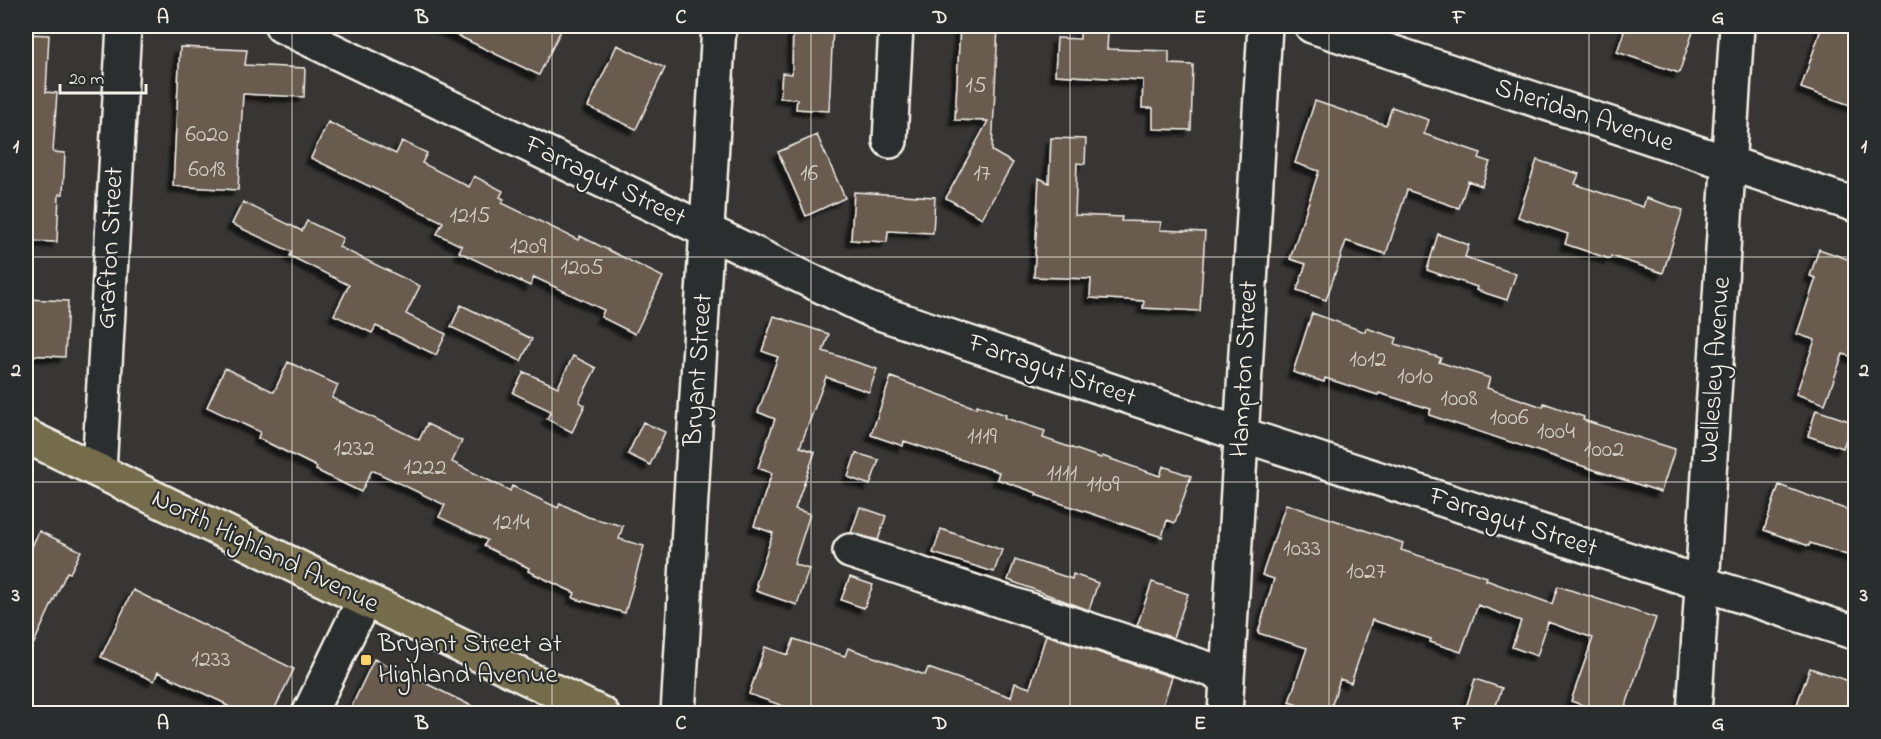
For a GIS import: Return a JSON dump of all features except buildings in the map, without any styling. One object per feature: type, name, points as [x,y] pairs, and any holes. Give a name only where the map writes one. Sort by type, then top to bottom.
[{"type":"main road","name":"North Highland Avenue","points":[[26,436],[602,714]]},
{"type":"street","name":"Grafton Street","points":[[99,471],[124,26]]},
{"type":"street","name":"Farragut Street","points":[[282,26],[871,310],[1240,434],[1856,633]]},
{"type":"street","name":"Bryant Street","points":[[678,714],[719,26]]},
{"type":"street","points":[[890,141],[897,26]]},
{"type":"street","name":"Hampton Street","points":[[1225,714],[1265,26]]},
{"type":"street","name":"Sheridan Avenue","points":[[1312,26],[1856,205]]},
{"type":"street","name":"Wellesley Avenue","points":[[1694,714],[1737,26]]},
{"type":"street","points":[[850,551],[1227,675]]},
{"type":"street","points":[[309,714],[364,600]]},
{"type":"place","name":"Bryant Street at Highland Avenue","points":[[366,660]]}]
